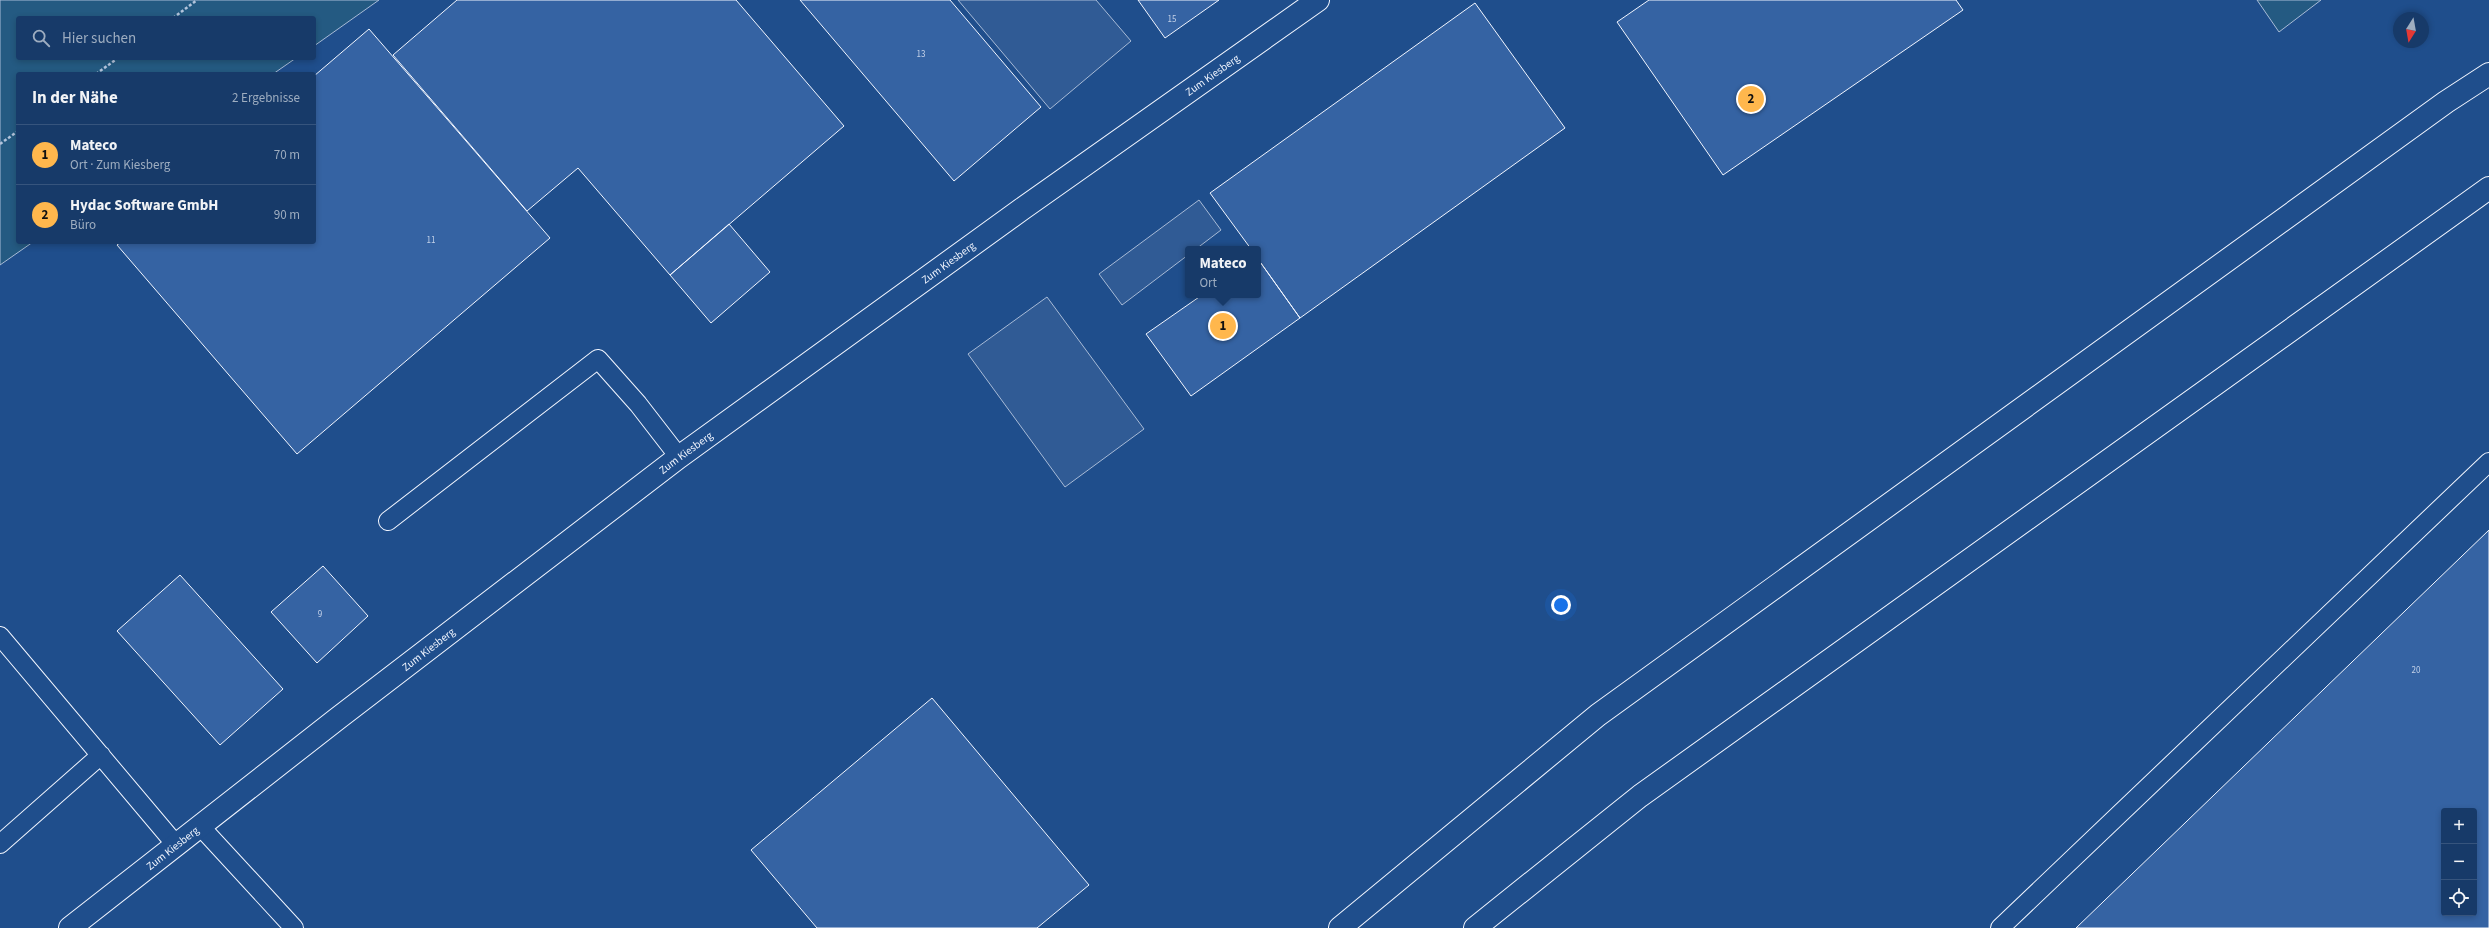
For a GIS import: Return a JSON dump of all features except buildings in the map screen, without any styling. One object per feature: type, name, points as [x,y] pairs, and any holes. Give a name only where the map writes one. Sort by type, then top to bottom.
[{"type":"main road","name":"Zum Kiesberg","points":[[70,928],[679,456],[1028,204],[1318,0]]},
{"type":"main road","points":[[1340,928],[1598,715],[2433,111],[2489,74]]},
{"type":"main road","points":[[1475,928],[1640,796],[2489,188]]},
{"type":"lane","points":[[388,521],[598,358],[638,404],[679,456]]},
{"type":"lane","points":[[2000,928],[2489,462]]},
{"type":"lane","points":[[0,636],[177,846]]},
{"type":"lane","points":[[0,844],[101,755]]},
{"type":"lane","points":[[200,826],[294,928]]},
{"type":"path","points":[[176,16],[197,0]]},
{"type":"path","points":[[99,72],[115,60]]},
{"type":"path","points":[[0,144],[16,132]]},
{"type":"shaded area","points":[[0,0],[379,0],[316,45],[316,16],[16,16],[16,60],[293,60],[276,72],[16,72],[16,244],[30,244],[0,265]]},
{"type":"shaded area","points":[[958,0],[1096,0],[1131,41],[1050,109]]},
{"type":"shaded area","points":[[2257,0],[2321,0],[2279,32]]},
{"type":"shaded area","points":[[1199,200],[1221,230],[1200,246],[1185,246],[1185,257],[1122,305],[1099,274]]},
{"type":"shaded area","points":[[1047,297],[1144,429],[1065,487],[968,354]]},
{"type":"place","name":"Hydac Software GmbH","points":[[1751,99]]},
{"type":"place","name":"Mateco","points":[[1223,326]]}]
